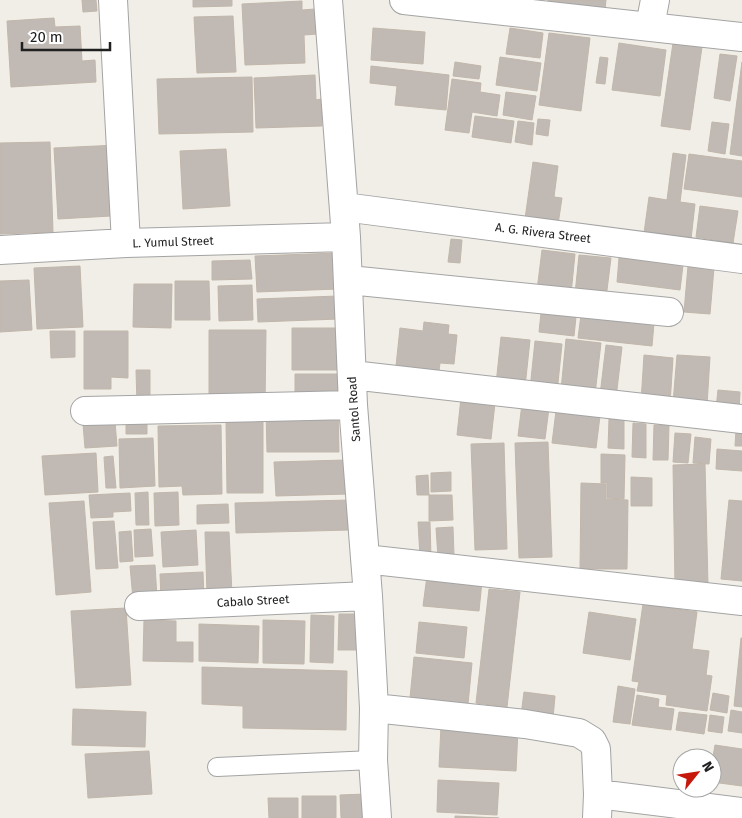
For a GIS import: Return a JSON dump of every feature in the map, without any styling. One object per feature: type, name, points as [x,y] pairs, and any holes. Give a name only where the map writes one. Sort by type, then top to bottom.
[{"type":"street","points":[[113,0],[126,243]]},
{"type":"street","name":"Santol Road","points":[[328,0],[349,280],[353,405],[368,596],[374,708],[373,760],[377,818]]},
{"type":"street","points":[[404,0],[652,13],[742,37]]},
{"type":"street","name":"A. G. Rivera Street","points":[[344,207],[742,259]]},
{"type":"street","name":"L. Yumul Street","points":[[0,250],[126,243],[346,237]]},
{"type":"street","points":[[349,280],[669,312]]},
{"type":"street","points":[[352,375],[742,419]]},
{"type":"street","points":[[85,411],[353,405]]},
{"type":"street","points":[[365,559],[742,601]]},
{"type":"street","name":"Cabalo Street","points":[[139,606],[368,596]]},
{"type":"street","points":[[374,708],[525,724],[578,733],[592,741],[596,749],[598,806],[742,812]]},
{"type":"lane","points":[[216,767],[373,760]]},
{"type":"building","points":[[82,0],[96,0],[97,11],[83,12]]},
{"type":"building","points":[[193,0],[232,0],[232,6],[193,7]]},
{"type":"building","points":[[548,0],[606,0],[605,10],[547,5]]},
{"type":"building","points":[[302,1],[302,10],[315,9],[317,34],[304,35],[305,63],[245,65],[242,4]]},
{"type":"building","points":[[233,16],[236,72],[197,73],[194,17]]},
{"type":"building","points":[[54,18],[55,27],[80,26],[82,61],[95,60],[96,82],[11,87],[7,21]]},
{"type":"building","points":[[373,28],[425,32],[423,64],[371,60]]},
{"type":"building","points":[[510,28],[543,33],[540,58],[506,54]]},
{"type":"building","points":[[549,33],[590,38],[581,111],[539,105]]},
{"type":"building","points":[[619,43],[666,50],[660,96],[612,90]]},
{"type":"building","points":[[673,43],[702,47],[690,130],[661,126]]},
{"type":"building","points":[[720,54],[737,56],[730,101],[714,98]]},
{"type":"building","points":[[500,57],[541,63],[537,91],[496,85]]},
{"type":"building","points":[[600,57],[608,58],[605,84],[596,83]]},
{"type":"building","points":[[455,62],[481,66],[479,79],[453,76]]},
{"type":"building","points":[[742,62],[742,156],[730,154]]},
{"type":"building","points":[[371,66],[449,75],[446,110],[395,105],[397,86],[370,83]]},
{"type":"building","points":[[315,75],[316,100],[321,99],[322,126],[256,128],[254,78]]},
{"type":"building","points":[[252,77],[253,132],[159,134],[157,79]]},
{"type":"building","points":[[452,79],[481,83],[480,92],[500,95],[497,116],[472,112],[469,133],[445,130]]},
{"type":"building","points":[[506,92],[536,96],[532,120],[503,115]]},
{"type":"building","points":[[475,116],[514,121],[511,143],[472,137]]},
{"type":"building","points":[[538,119],[550,120],[548,136],[536,134]]},
{"type":"building","points":[[518,121],[534,123],[532,145],[515,142]]},
{"type":"building","points":[[712,122],[729,124],[725,154],[708,151]]},
{"type":"building","points":[[50,142],[53,232],[0,234],[0,143]]},
{"type":"building","points":[[118,145],[119,159],[108,159],[111,216],[58,219],[54,148]]},
{"type":"building","points":[[226,149],[230,206],[183,209],[180,151]]},
{"type":"building","points":[[673,153],[686,155],[680,202],[695,204],[691,239],[644,233],[649,197],[667,200]]},
{"type":"building","points":[[689,154],[742,161],[742,197],[684,189]]},
{"type":"building","points":[[533,162],[558,166],[554,197],[562,198],[557,231],[524,226]]},
{"type":"building","points":[[700,206],[738,211],[733,243],[696,237]]},
{"type":"building","points":[[451,239],[462,240],[460,263],[448,262]]},
{"type":"building","points":[[542,250],[575,254],[571,294],[537,290]]},
{"type":"building","points":[[337,253],[338,289],[257,292],[255,256]]},
{"type":"building","points":[[579,255],[611,258],[606,298],[575,294]]},
{"type":"building","points":[[619,258],[683,265],[680,290],[617,282]]},
{"type":"building","points":[[250,260],[252,279],[212,280],[212,261]]},
{"type":"building","points":[[80,266],[83,327],[37,329],[34,268]]},
{"type":"building","points":[[688,266],[714,268],[710,314],[684,312]]},
{"type":"building","points":[[29,280],[32,330],[0,332],[0,281]]},
{"type":"building","points":[[175,281],[209,281],[210,320],[175,320]]},
{"type":"building","points":[[134,284],[172,284],[171,328],[133,327]]},
{"type":"building","points":[[252,285],[253,320],[219,321],[218,286]]},
{"type":"building","points":[[338,296],[339,319],[258,322],[257,299]]},
{"type":"building","points":[[541,313],[576,317],[574,336],[539,332]]},
{"type":"building","points":[[581,315],[654,323],[652,346],[578,338]]},
{"type":"building","points":[[424,322],[449,325],[448,334],[457,335],[454,364],[440,363],[439,371],[396,366],[400,328],[423,331]]},
{"type":"building","points":[[292,328],[344,328],[344,370],[292,370]]},
{"type":"building","points":[[209,330],[266,330],[265,405],[209,405]]},
{"type":"building","points":[[50,331],[75,331],[75,357],[51,358]]},
{"type":"building","points":[[84,331],[128,331],[128,378],[111,377],[111,389],[84,389]]},
{"type":"building","points":[[501,337],[530,340],[525,387],[496,384]]},
{"type":"building","points":[[566,339],[601,343],[595,394],[561,390]]},
{"type":"building","points":[[535,341],[562,344],[557,392],[530,389]]},
{"type":"building","points":[[606,345],[622,347],[616,398],[600,395]]},
{"type":"building","points":[[644,355],[673,358],[670,404],[641,402]]},
{"type":"building","points":[[677,355],[710,357],[707,405],[673,403]]},
{"type":"building","points":[[136,370],[150,370],[150,404],[137,404]]},
{"type":"building","points":[[295,374],[341,374],[341,398],[295,397]]},
{"type":"building","points":[[718,390],[740,392],[739,411],[716,408]]},
{"type":"building","points":[[523,396],[550,400],[545,439],[518,436]]},
{"type":"building","points":[[461,398],[495,403],[491,439],[457,435]]},
{"type":"building","points":[[557,403],[601,408],[596,448],[552,443]]},
{"type":"building","points":[[266,412],[338,412],[339,452],[267,452]]},
{"type":"building","points":[[609,419],[624,419],[624,449],[608,448]]},
{"type":"building","points":[[147,421],[147,434],[126,434],[126,422]]},
{"type":"building","points":[[226,421],[263,421],[263,493],[227,493]]},
{"type":"building","points":[[115,422],[117,446],[85,448],[83,424]]},
{"type":"building","points":[[633,423],[646,424],[646,458],[632,457]]},
{"type":"building","points":[[221,425],[222,494],[183,495],[182,486],[159,487],[158,426]]},
{"type":"building","points":[[654,425],[669,425],[668,460],[653,460]]},
{"type":"building","points":[[736,430],[742,431],[742,446],[735,446]]},
{"type":"building","points":[[675,433],[691,434],[688,463],[673,462]]},
{"type":"building","points":[[695,437],[711,439],[709,464],[693,463]]},
{"type":"building","points":[[153,438],[155,486],[120,488],[119,439]]},
{"type":"building","points":[[548,442],[552,557],[519,558],[515,443]]},
{"type":"building","points":[[504,443],[507,549],[475,550],[471,444]]},
{"type":"building","points":[[717,449],[742,451],[742,471],[716,469]]},
{"type":"building","points":[[96,453],[98,492],[45,495],[42,456]]},
{"type":"building","points":[[601,454],[625,455],[624,499],[607,498],[607,483],[601,483]]},
{"type":"building","points":[[113,456],[116,488],[106,488],[104,457]]},
{"type":"building","points":[[346,460],[348,494],[276,496],[274,462]]},
{"type":"building","points":[[705,464],[708,585],[675,585],[673,465]]},
{"type":"building","points":[[451,472],[451,491],[431,492],[431,473]]},
{"type":"building","points":[[428,475],[429,495],[417,495],[416,476]]},
{"type":"building","points":[[631,477],[652,478],[652,506],[631,506]]},
{"type":"building","points":[[581,483],[606,484],[606,499],[628,500],[627,569],[580,569]]},
{"type":"building","points":[[148,492],[149,525],[136,525],[135,493]]},
{"type":"building","points":[[178,492],[179,525],[155,526],[154,493]]},
{"type":"building","points":[[130,493],[131,511],[113,512],[113,517],[91,518],[89,495]]},
{"type":"building","points":[[429,495],[452,495],[453,520],[429,521]]},
{"type":"building","points":[[349,500],[350,530],[236,533],[235,503]]},
{"type":"building","points":[[729,500],[742,501],[742,581],[721,579]]},
{"type":"building","points":[[84,501],[91,592],[56,595],[49,503]]},
{"type":"building","points":[[228,504],[229,523],[197,524],[197,505]]},
{"type":"building","points":[[114,521],[118,568],[96,569],[93,522]]},
{"type":"building","points":[[418,522],[430,522],[431,557],[420,557]]},
{"type":"building","points":[[453,527],[454,556],[438,557],[436,528]]},
{"type":"building","points":[[151,529],[153,556],[135,557],[134,530]]},
{"type":"building","points":[[196,530],[198,565],[163,567],[161,532]]},
{"type":"building","points":[[131,531],[133,561],[120,562],[119,532]]},
{"type":"building","points":[[205,532],[229,532],[232,594],[207,594]]},
{"type":"building","points":[[155,565],[157,598],[133,599],[130,566]]},
{"type":"building","points":[[203,572],[204,598],[161,599],[160,574]]},
{"type":"building","points":[[427,576],[482,581],[479,611],[423,606]]},
{"type":"building","points":[[489,589],[520,592],[507,707],[476,703]]},
{"type":"building","points":[[643,604],[697,612],[692,649],[709,651],[706,675],[712,676],[707,711],[666,705],[667,695],[637,691],[639,682],[632,681]]},
{"type":"building","points":[[126,608],[131,685],[76,688],[71,611]]},
{"type":"building","points":[[589,612],[636,619],[630,660],[583,653]]},
{"type":"building","points":[[339,614],[361,614],[360,650],[338,650]]},
{"type":"building","points":[[311,615],[334,616],[333,663],[310,662]]},
{"type":"building","points":[[144,620],[176,621],[176,642],[193,642],[193,662],[143,661]]},
{"type":"building","points":[[263,620],[305,621],[304,664],[263,663]]},
{"type":"building","points":[[419,622],[467,627],[464,658],[416,653]]},
{"type":"building","points":[[199,624],[259,626],[258,663],[199,661]]},
{"type":"building","points":[[742,638],[742,707],[734,706]]},
{"type":"building","points":[[414,657],[472,663],[468,704],[410,698]]},
{"type":"building","points":[[202,667],[347,671],[346,730],[243,728],[243,706],[202,704]]},
{"type":"building","points":[[618,686],[635,689],[630,724],[613,722]]},
{"type":"building","points":[[524,692],[555,696],[553,718],[521,715]]},
{"type":"building","points":[[713,693],[729,696],[727,713],[710,710]]},
{"type":"building","points":[[637,695],[659,699],[658,707],[674,709],[671,730],[632,725]]},
{"type":"building","points":[[73,709],[146,712],[145,747],[72,745]]},
{"type":"building","points":[[731,710],[742,712],[742,733],[728,731]]},
{"type":"building","points":[[679,712],[707,715],[704,734],[676,730]]},
{"type":"building","points":[[710,715],[724,717],[722,733],[708,731]]},
{"type":"building","points":[[441,726],[518,730],[516,771],[439,767]]},
{"type":"building","points":[[715,745],[742,749],[742,786],[722,783],[722,748],[714,748]]},
{"type":"building","points":[[149,751],[152,794],[88,798],[85,754]]},
{"type":"building","points":[[438,780],[499,783],[497,815],[437,812]]},
{"type":"building","points":[[366,794],[367,818],[341,818],[340,795]]},
{"type":"building","points":[[302,796],[336,796],[336,818],[302,818]]},
{"type":"building","points":[[268,798],[298,798],[298,818],[269,818]]},
{"type":"building","points":[[455,816],[499,818],[455,818]]}]
